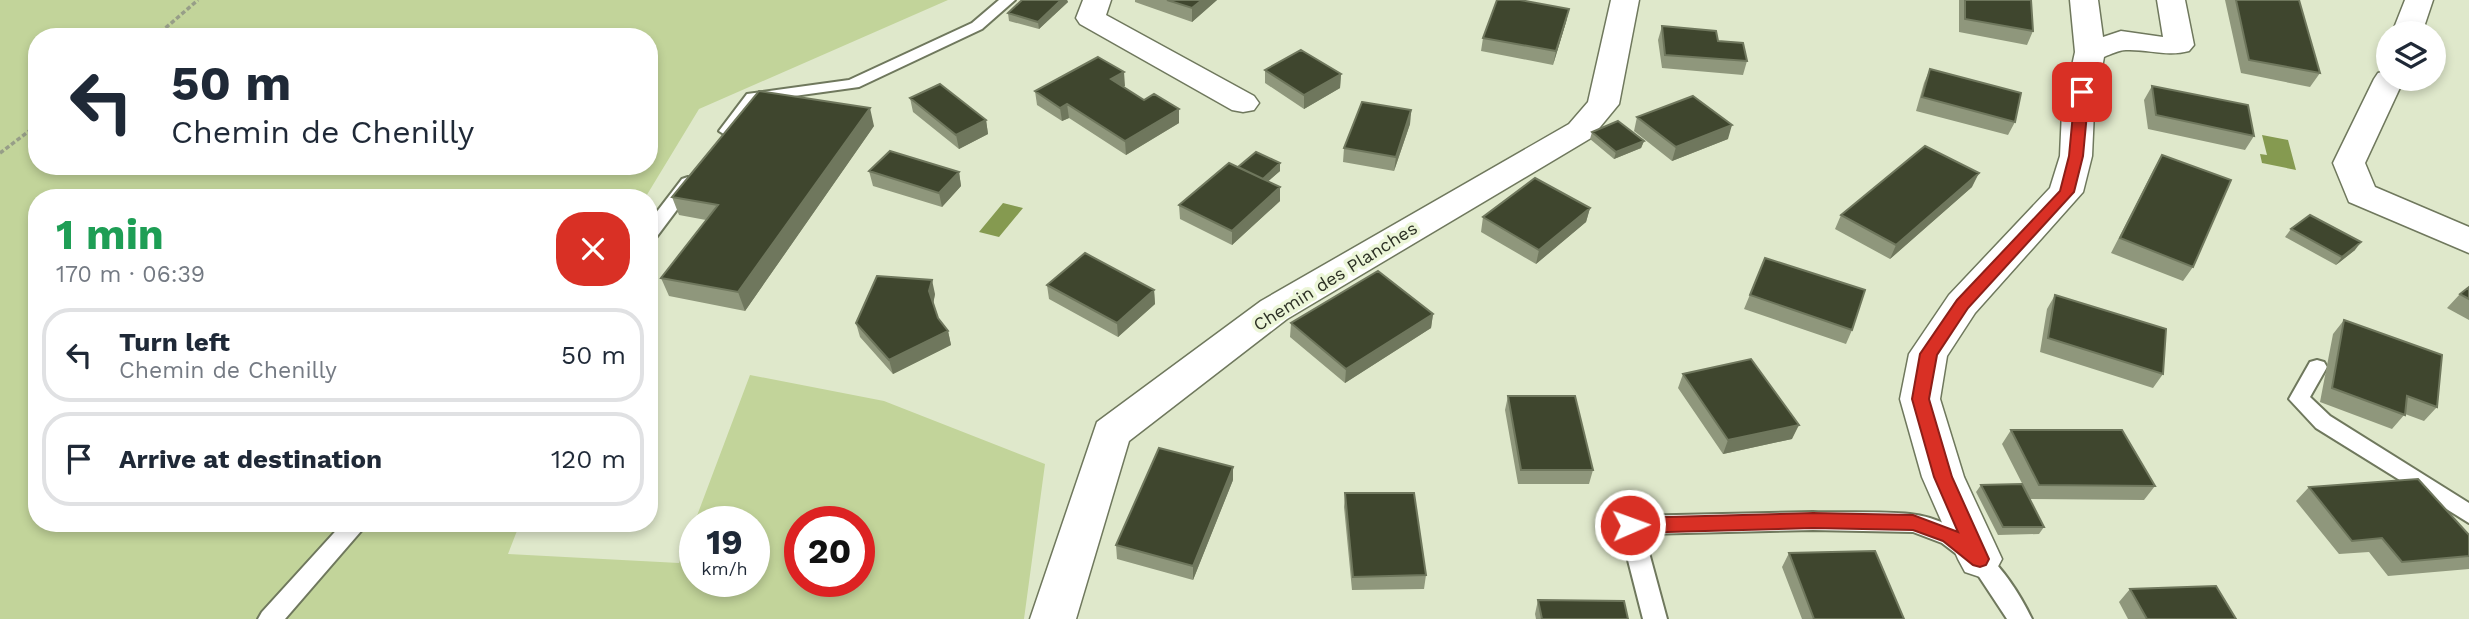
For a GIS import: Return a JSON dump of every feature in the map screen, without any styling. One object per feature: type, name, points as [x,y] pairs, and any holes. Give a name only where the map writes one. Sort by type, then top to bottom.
[{"type":"street","points":[[1097,0],[1090,18],[1160,60],[1243,103]]},
{"type":"street","name":"Chemin des Planches","points":[[1053,619],[1111,433],[1274,310],[1580,131],[1603,104],[1615,60],[1625,0]]},
{"type":"street","points":[[1980,559],[1943,477],[1920,399],[1928,354],[1962,304],[2066,192],[2076,156],[2078,111],[2090,52],[2084,0]]},
{"type":"street","points":[[2090,52],[2121,40],[2165,46],[2179,44],[2171,0]]},
{"type":"street","points":[[2411,21],[2419,0]]},
{"type":"street","points":[[2383,91],[2349,163],[2361,194],[2469,241]]},
{"type":"lane","points":[[721,139],[752,97],[853,84],[977,26],[1008,0]]},
{"type":"lane","points":[[658,223],[697,171]]},
{"type":"lane","points":[[2317,367],[2299,399],[2323,422],[2469,514]]},
{"type":"lane","points":[[1655,619],[1630,525],[1813,521],[1913,523],[1950,536],[1980,559],[2020,619]]},
{"type":"lane","points":[[270,619],[349,532]]},
{"type":"path","points":[[165,28],[198,0]]},
{"type":"path","points":[[0,153],[28,132]]},
{"type":"shaded area","points":[[0,0],[948,0],[699,109],[650,189],[28,189],[28,532],[517,532],[508,554],[679,563],[679,597],[770,597],[770,506],[701,506],[750,375],[884,401],[1045,464],[1024,619],[0,619]]},
{"type":"shaded area","points":[[2262,135],[2288,140],[2296,170],[2262,163],[2260,154],[2267,155]]},
{"type":"shaded area","points":[[1003,203],[1023,208],[999,237],[979,232]]},
{"type":"building","points":[[1022,0],[1061,0],[1038,22],[1008,13]]},
{"type":"building","points":[[1167,0],[1202,0],[1192,8]]},
{"type":"building","points":[[1497,0],[1520,0],[1569,9],[1556,51],[1483,38]]},
{"type":"building","points":[[1965,0],[2031,0],[2033,31],[1965,19]]},
{"type":"building","points":[[2236,0],[2299,0],[2320,73],[2249,60]]},
{"type":"building","points":[[1662,26],[1716,31],[1718,41],[1743,43],[1747,61],[1665,55]]},
{"type":"building","points":[[1301,50],[1341,74],[1304,95],[1265,70]]},
{"type":"building","points":[[1098,57],[1124,72],[1111,79],[1144,100],[1154,94],[1179,109],[1125,141],[1067,104],[1060,108],[1035,91]]},
{"type":"building","points":[[1930,69],[2021,93],[2015,122],[1922,97]]},
{"type":"building","points":[[940,84],[986,120],[956,135],[910,98]]},
{"type":"building","points":[[2152,86],[2248,105],[2254,136],[2156,115]]},
{"type":"building","points":[[759,91],[870,108],[738,292],[661,278],[718,205],[672,197]]},
{"type":"building","points":[[1693,96],[1732,125],[1676,147],[1637,117]]},
{"type":"building","points":[[1362,102],[1411,110],[1396,157],[1344,148]]},
{"type":"building","points":[[1618,121],[1644,141],[1616,152],[1592,132]]},
{"type":"building","points":[[1925,146],[1979,173],[1896,245],[1841,215]]},
{"type":"building","points":[[890,151],[959,172],[939,193],[869,171]]},
{"type":"building","points":[[1256,152],[1280,163],[1263,179],[1238,167]]},
{"type":"building","points":[[2162,155],[2231,180],[2193,267],[2120,238]]},
{"type":"building","points":[[1229,163],[1280,187],[1232,231],[1179,205]]},
{"type":"building","points":[[1535,178],[1590,208],[1539,250],[1483,217]]},
{"type":"building","points":[[2310,215],[2361,242],[2342,257],[2291,229]]},
{"type":"building","points":[[1085,253],[1154,290],[1117,323],[1047,285]]},
{"type":"building","points":[[1765,258],[1865,290],[1852,330],[1750,295]]},
{"type":"building","points":[[1378,271],[1433,314],[1346,369],[1291,323]]},
{"type":"building","points":[[877,276],[932,280],[929,291],[938,318],[948,331],[889,360],[856,323]]},
{"type":"building","points":[[2469,287],[2469,299],[2460,294]]},
{"type":"building","points":[[2055,295],[2166,329],[2163,374],[2048,338]]},
{"type":"building","points":[[2344,320],[2442,355],[2437,407],[2407,396],[2405,415],[2332,388]]},
{"type":"building","points":[[1751,359],[1799,425],[1728,440],[1683,374]]},
{"type":"building","points":[[1508,396],[1575,396],[1593,470],[1521,470]]},
{"type":"building","points":[[2011,430],[2122,430],[2155,486],[2039,485]]},
{"type":"building","points":[[1159,448],[1233,467],[1193,566],[1116,545]]},
{"type":"building","points":[[2418,479],[2469,535],[2469,556],[2402,562],[2382,538],[2352,541],[2309,487]]},
{"type":"building","points":[[2022,484],[2044,527],[2003,527],[1981,485]]},
{"type":"building","points":[[1345,493],[1414,493],[1426,575],[1353,577]]},
{"type":"building","points":[[1875,551],[1904,619],[1814,619],[1789,553]]},
{"type":"building","points":[[2216,586],[2236,619],[2147,619],[2130,589]]},
{"type":"building","points":[[1538,600],[1624,601],[1628,619],[1542,619]]},
{"type":"route","points":[[1630,525],[1813,521],[1913,523],[1950,536],[1980,559],[1943,477],[1920,399],[1928,354],[1962,304],[2066,192],[2076,156],[2078,111],[2082,92]]}]
